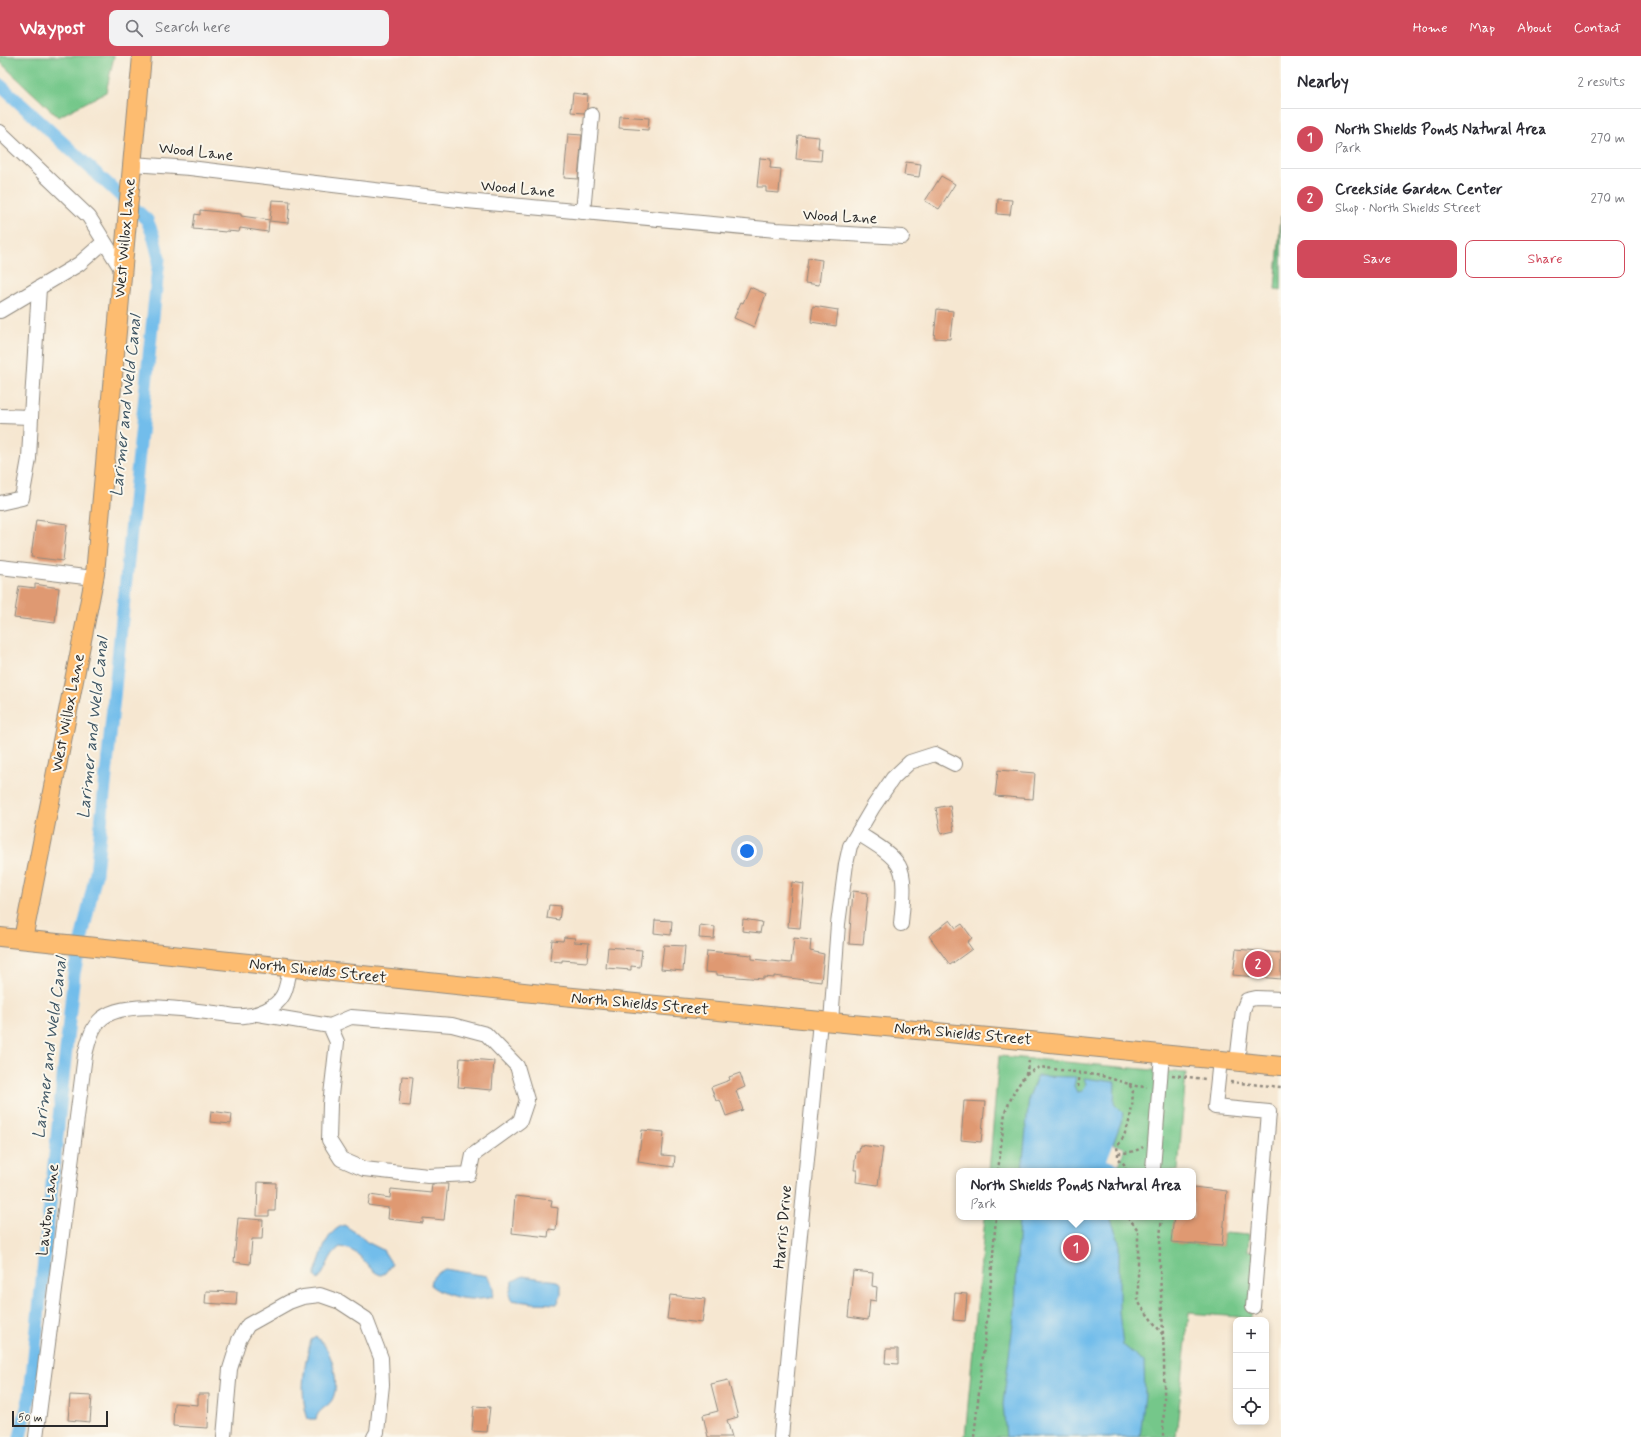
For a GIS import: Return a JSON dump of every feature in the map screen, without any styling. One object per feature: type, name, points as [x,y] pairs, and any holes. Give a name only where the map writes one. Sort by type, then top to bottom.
[{"type":"main road","name":"West Willox Lane","points":[[23,939],[94,578],[142,56]]},
{"type":"main road","name":"North Shields Street","points":[[0,937],[290,969],[1281,1066]]},
{"type":"street","points":[[583,212],[592,115]]},
{"type":"street","points":[[0,132],[89,217],[122,270]]},
{"type":"street","name":"Wood Lane","points":[[132,164],[190,168],[467,201],[583,212],[776,230],[902,237]]},
{"type":"street","points":[[0,311],[79,264],[104,242]]},
{"type":"street","points":[[0,503],[22,498],[29,459],[30,417],[39,288]]},
{"type":"street","points":[[0,416],[30,417]]},
{"type":"street","points":[[0,567],[94,578]]},
{"type":"street","name":"Harris Drive","points":[[781,1437],[826,1021],[846,864],[850,846],[872,807],[893,778],[910,762],[935,754],[955,764]]},
{"type":"street","points":[[858,833],[887,854],[898,865],[902,874],[903,883],[901,924]]},
{"type":"street","name":"Lawton Lane","points":[[36,1437],[85,1054],[91,1034],[99,1021],[112,1012],[134,1007],[170,1008],[243,1016],[258,1014],[271,1008],[283,996],[290,969]]},
{"type":"street","points":[[1253,1308],[1269,1112],[1215,1107],[1218,1080],[1228,1061],[1247,1000],[1256,998],[1281,999]]},
{"type":"street","points":[[258,1014],[330,1026],[351,1017],[452,1025],[486,1034],[516,1066],[527,1100],[520,1120],[473,1155],[469,1174],[428,1176],[364,1169],[341,1159],[329,1140],[330,1104],[336,1042],[330,1026]]},
{"type":"street","points":[[1154,1168],[1162,1054]]},
{"type":"street","points":[[224,1437],[230,1368],[239,1340],[248,1325],[289,1302],[303,1296],[320,1295],[340,1302],[366,1319],[379,1352],[381,1358],[382,1385],[377,1432],[374,1437]]},
{"type":"path","points":[[998,1168],[1005,1112],[1015,1090],[1026,1074],[1029,1061]]},
{"type":"path","points":[[1026,1074],[1040,1067],[1102,1076],[1136,1086],[1152,1088],[1160,1073],[1281,1087]]},
{"type":"path","points":[[1078,1087],[1080,1074]]},
{"type":"path","points":[[1125,1168],[1124,1164],[1118,1159],[1117,1147],[1122,1140],[1130,1120],[1133,1105],[1133,1091],[1129,1084]]},
{"type":"path","points":[[1118,1153],[1129,1153]]},
{"type":"path","points":[[974,1437],[990,1292],[996,1220]]},
{"type":"path","points":[[1130,1220],[1138,1230],[1138,1301],[1163,1335]]},
{"type":"path","points":[[1162,1220],[1159,1277],[1163,1335],[1163,1437]]},
{"type":"green space","points":[[0,56],[114,56],[106,92],[58,117],[0,62]]},
{"type":"green space","points":[[1281,216],[1281,290],[1275,289]]},
{"type":"green space","points":[[999,1056],[1186,1073],[1178,1168],[989,1168]]},
{"type":"green space","points":[[985,1220],[1174,1220],[1172,1242],[1222,1246],[1224,1233],[1249,1235],[1248,1251],[1257,1251],[1251,1317],[1189,1313],[1176,1437],[965,1437]]},
{"type":"water","points":[[1037,1076],[1076,1077],[1074,1086],[1077,1092],[1083,1091],[1086,1084],[1084,1078],[1115,1082],[1114,1104],[1124,1114],[1113,1144],[1124,1148],[1118,1168],[1022,1168],[1029,1097]]},
{"type":"water","points":[[1019,1220],[1111,1220],[1119,1241],[1119,1312],[1123,1345],[1144,1362],[1145,1395],[1140,1437],[1006,1437],[1003,1404],[1015,1308]]},
{"type":"water","points":[[344,1225],[367,1242],[383,1250],[392,1264],[385,1273],[381,1275],[376,1273],[355,1252],[340,1247],[330,1258],[324,1272],[318,1280],[315,1277],[315,1272],[328,1238],[337,1228]]},
{"type":"water","points":[[445,1269],[487,1276],[492,1286],[492,1297],[477,1299],[460,1298],[444,1293],[430,1285],[431,1280],[436,1274]]},
{"type":"water","points":[[523,1276],[557,1281],[561,1286],[561,1296],[557,1304],[511,1300],[509,1294],[513,1281]]},
{"type":"water","points":[[316,1337],[327,1349],[333,1366],[336,1385],[335,1393],[330,1403],[319,1413],[316,1419],[308,1419],[305,1409],[303,1389],[306,1360],[311,1340]]},
{"type":"pier","points":[[1113,1144],[1124,1148],[1119,1164],[1107,1160]]},
{"type":"building","points":[[573,93],[588,95],[587,108],[584,113],[571,112]]},
{"type":"building","points":[[620,116],[649,118],[648,130],[619,128]]},
{"type":"building","points":[[568,134],[582,135],[578,179],[564,178]]},
{"type":"building","points":[[798,135],[819,137],[818,148],[822,149],[821,161],[796,159]]},
{"type":"building","points":[[760,158],[771,159],[770,168],[781,169],[779,193],[766,192],[766,187],[757,187]]},
{"type":"building","points":[[906,162],[921,164],[919,177],[904,175]]},
{"type":"building","points":[[941,176],[955,184],[939,209],[925,201]]},
{"type":"building","points":[[998,199],[1012,200],[1010,215],[997,214]]},
{"type":"building","points":[[272,200],[290,201],[288,223],[269,221],[268,232],[240,228],[239,232],[193,229],[195,214],[200,215],[200,210],[241,214],[241,216],[270,220]]},
{"type":"building","points":[[808,258],[822,260],[819,285],[805,283]]},
{"type":"building","points":[[750,287],[766,294],[754,327],[734,318]]},
{"type":"building","points":[[813,306],[838,310],[836,326],[811,322]]},
{"type":"building","points":[[937,309],[953,311],[950,339],[934,338]]},
{"type":"building","points":[[36,520],[67,524],[63,561],[31,557]]},
{"type":"building","points":[[35,584],[59,588],[55,623],[14,618],[19,586],[35,588]]},
{"type":"building","points":[[998,770],[1035,773],[1033,799],[995,796]]},
{"type":"building","points":[[950,805],[954,831],[941,834],[936,808]]},
{"type":"building","points":[[792,882],[804,884],[800,928],[788,927]]},
{"type":"building","points":[[853,891],[868,893],[863,945],[849,944]]},
{"type":"building","points":[[549,905],[561,906],[559,920],[547,918]]},
{"type":"building","points":[[743,919],[762,922],[760,933],[742,931]]},
{"type":"building","points":[[655,920],[672,921],[671,935],[654,933]]},
{"type":"building","points":[[950,920],[956,928],[962,924],[972,938],[967,942],[972,949],[950,965],[929,936]]},
{"type":"building","points":[[700,925],[715,927],[714,939],[699,938]]},
{"type":"building","points":[[564,937],[575,938],[574,942],[589,943],[587,962],[562,960],[562,962],[550,961],[552,940],[563,941]]},
{"type":"building","points":[[794,938],[811,940],[810,951],[824,954],[821,982],[774,976],[774,978],[764,977],[764,979],[737,977],[705,972],[707,951],[752,955],[752,959],[791,963]]},
{"type":"building","points":[[664,945],[685,946],[683,971],[661,969]]},
{"type":"building","points":[[608,947],[642,950],[640,967],[631,966],[631,970],[606,968]]},
{"type":"building","points":[[1236,949],[1281,953],[1281,979],[1233,975]]},
{"type":"building","points":[[460,1058],[494,1061],[492,1090],[458,1087]]},
{"type":"building","points":[[740,1073],[745,1087],[736,1091],[743,1110],[726,1116],[720,1100],[716,1101],[711,1087],[730,1080],[729,1077]]},
{"type":"building","points":[[402,1076],[413,1077],[410,1106],[399,1105]]},
{"type":"building","points":[[964,1101],[985,1102],[981,1142],[961,1140]]},
{"type":"building","points":[[211,1111],[232,1114],[231,1124],[210,1122]]},
{"type":"building","points":[[642,1130],[664,1132],[662,1155],[675,1156],[674,1167],[638,1162]]},
{"type":"building","points":[[860,1145],[883,1148],[878,1185],[856,1182],[857,1170],[854,1170],[856,1152],[859,1152]]},
{"type":"building","points":[[258,1182],[276,1183],[275,1211],[269,1211],[269,1216],[257,1216]]},
{"type":"building","points":[[432,1184],[448,1184],[444,1220],[423,1218],[423,1223],[388,1219],[389,1208],[368,1205],[370,1195],[390,1198],[391,1189],[431,1193]]},
{"type":"building","points":[[1196,1187],[1227,1191],[1222,1246],[1171,1242],[1174,1220],[1196,1220]]},
{"type":"building","points":[[515,1196],[552,1200],[551,1207],[558,1208],[556,1230],[549,1229],[548,1237],[512,1233]]},
{"type":"building","points":[[238,1218],[263,1220],[262,1239],[252,1239],[250,1264],[234,1262]]},
{"type":"building","points":[[853,1271],[873,1273],[872,1286],[877,1287],[876,1301],[870,1300],[868,1320],[848,1317]]},
{"type":"building","points":[[206,1291],[237,1292],[236,1305],[205,1303]]},
{"type":"building","points":[[955,1293],[967,1294],[965,1321],[953,1320]]},
{"type":"building","points":[[670,1295],[705,1299],[702,1323],[667,1319]]},
{"type":"building","points":[[886,1349],[898,1349],[898,1364],[885,1363]]},
{"type":"building","points":[[728,1380],[738,1417],[727,1420],[732,1437],[708,1437],[703,1415],[718,1411],[711,1384]]},
{"type":"building","points":[[198,1394],[209,1394],[208,1428],[173,1426],[174,1403],[198,1405]]},
{"type":"building","points":[[70,1395],[92,1396],[90,1422],[68,1420]]},
{"type":"building","points":[[474,1406],[490,1407],[487,1432],[472,1431]]},
{"type":"waterway","name":"Larimer and Weld Canal","points":[[0,85],[147,220],[153,235],[159,258],[96,873],[74,973],[30,1395],[20,1437]]},
{"type":"place","name":"Creekside Garden Center","points":[[1258,964]]},
{"type":"place","name":"North Shields Ponds Natural Area","points":[[1076,1248]]}]
